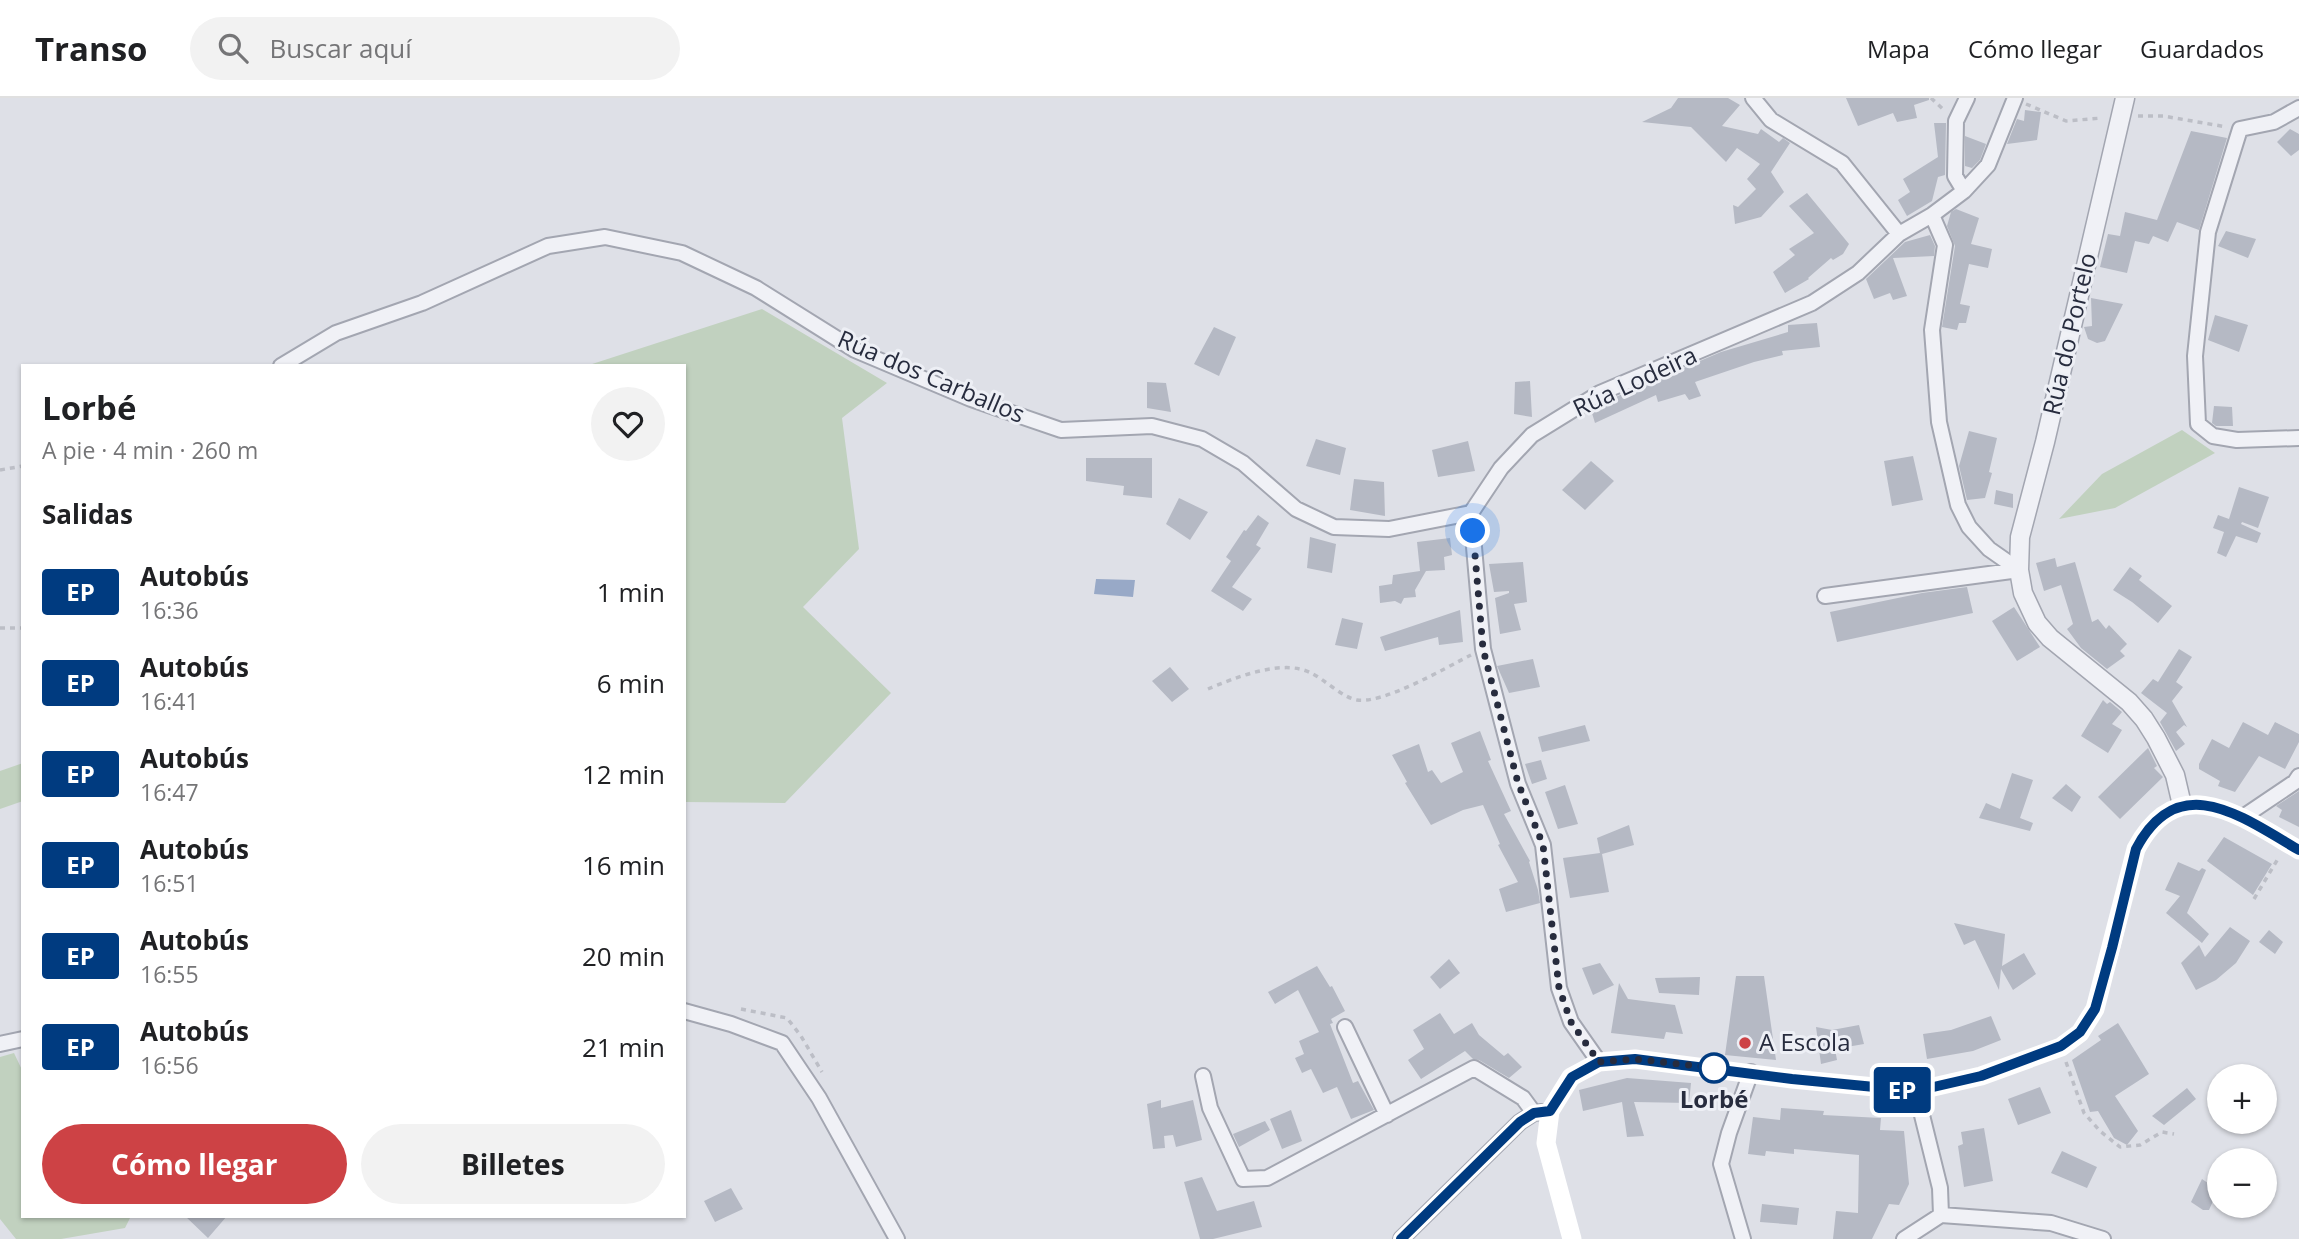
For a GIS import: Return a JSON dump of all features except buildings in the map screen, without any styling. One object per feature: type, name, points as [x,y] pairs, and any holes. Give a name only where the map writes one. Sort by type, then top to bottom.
[{"type":"main road","points":[[1572,1239],[1546,1143],[1542,1112],[1572,1077],[1599,1062],[1635,1059],[1792,1079],[1916,1091],[1981,1076],[2061,1046],[2080,1032],[2095,1009],[2136,849],[2144,835],[2167,812],[2182,805],[2198,803],[2219,807],[2243,817],[2293,847]]},
{"type":"street","points":[[1753,98],[1771,120],[1842,163],[1899,234]]},
{"type":"street","points":[[1964,191],[1955,176],[1956,121],[1967,98]]},
{"type":"street","name":"Rúa Lodeira","points":[[1471,513],[1501,468],[1532,435],[1600,394],[1812,303],[1858,273],[1899,234],[1932,215],[1964,191],[1988,165],[2015,99]]},
{"type":"street","name":"Rúa do Portelo","points":[[2123,107],[2045,442],[2020,537],[2019,570],[2023,593],[2037,623],[2075,660],[2103,680],[2144,719],[2175,775],[2182,805]]},
{"type":"street","points":[[2299,108],[2274,122],[2240,129],[2208,232],[2195,356],[2198,424],[2213,436],[2237,440],[2299,438]]},
{"type":"street","points":[[1932,215],[1945,245],[1931,330],[1939,422],[1958,505],[1969,527],[1989,549],[2019,570]]},
{"type":"street","name":"Rúa dos Carballos","points":[[284,364],[336,333],[422,303],[548,246],[605,237],[682,253],[756,288],[855,350],[971,399],[1035,421],[1061,429],[1152,426],[1202,439],[1243,463],[1296,509],[1334,527],[1389,529],[1471,513]]},
{"type":"street","points":[[1471,513],[1483,649],[1518,783],[1543,845],[1559,988],[1571,1022],[1599,1062]]},
{"type":"street","points":[[1825,596],[2019,570]]},
{"type":"street","points":[[2243,817],[2295,782],[2299,776]]},
{"type":"street","points":[[686,1013],[731,1024],[782,1043],[819,1098],[897,1239]]},
{"type":"street","points":[[1345,1027],[1387,1115]]},
{"type":"street","points":[[0,1044],[21,1039]]},
{"type":"street","points":[[1203,1076],[1210,1108],[1243,1179],[1267,1178],[1474,1068],[1542,1112],[1520,1122],[1401,1239]]},
{"type":"street","points":[[1743,1239],[1721,1164],[1751,1072]]},
{"type":"street","points":[[1916,1091],[1940,1188],[1941,1215]]},
{"type":"street","points":[[1904,1239],[1941,1215],[2051,1223],[2103,1239]]},
{"type":"path","points":[[2015,99],[2066,121],[2123,107],[2240,129]]},
{"type":"path","points":[[0,470],[21,466]]},
{"type":"path","points":[[0,628],[21,628]]},
{"type":"path","points":[[1208,690],[1234,678],[1279,668],[1309,671],[1356,701],[1383,697],[1483,649]]},
{"type":"path","points":[[2254,899],[2293,847]]},
{"type":"path","points":[[2061,1046],[2084,1112],[2100,1131],[2120,1147],[2140,1145],[2162,1132],[2174,1134]]},
{"type":"green space","points":[[762,309],[887,383],[842,418],[859,549],[803,607],[891,693],[785,803],[686,802],[686,364],[592,364]]},
{"type":"green space","points":[[2182,430],[2215,453],[2115,508],[2059,519],[2102,474]]},
{"type":"green space","points":[[21,764],[21,802],[0,809],[0,771]]},
{"type":"green space","points":[[14,1053],[21,1068],[21,1218],[130,1218],[125,1228],[61,1239],[16,1239],[0,1219],[0,1057]]},
{"type":"water","points":[[1096,579],[1135,580],[1133,597],[1094,594]]},
{"type":"bus line","name":"EP","points":[[1401,1239],[1520,1122],[1534,1113],[1550,1111],[1572,1077],[1599,1062],[1635,1059],[1792,1079],[1916,1091],[1981,1076],[2061,1046],[2080,1032],[2095,1009],[2136,849],[2156,821],[2182,805],[2198,803],[2219,807],[2243,817],[2299,850]]},
{"type":"place","name":"A Escola","points":[[1745,1043]]},
{"type":"place","name":"Lorbé","points":[[1714,1068]]},
{"type":"route","points":[[1473,531],[1483,649],[1518,783],[1543,845],[1559,988],[1571,1022],[1599,1062],[1635,1059],[1714,1068]]}]
